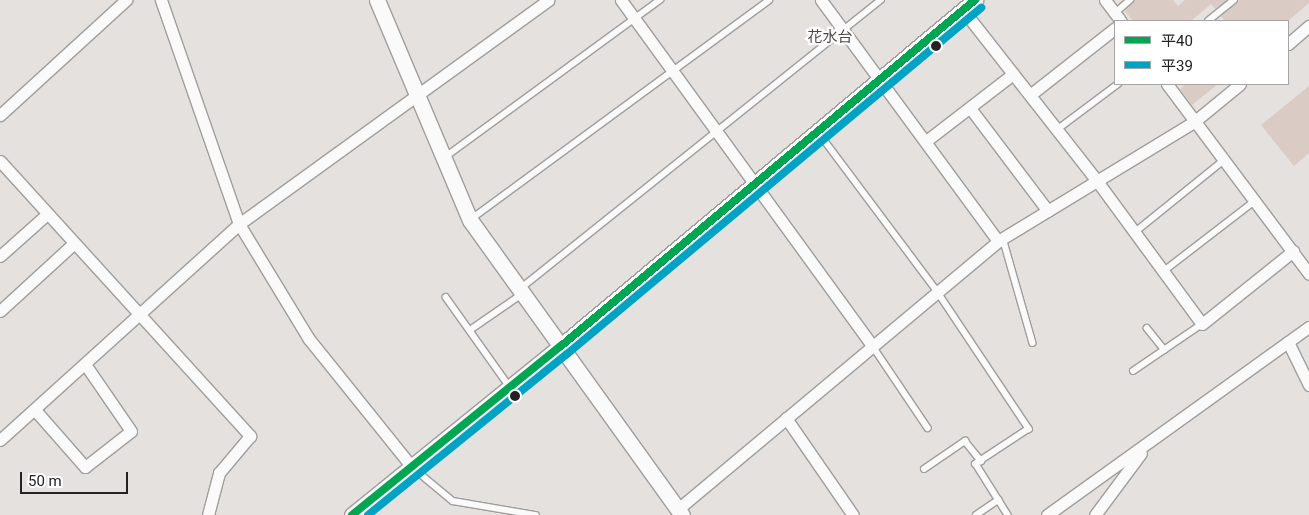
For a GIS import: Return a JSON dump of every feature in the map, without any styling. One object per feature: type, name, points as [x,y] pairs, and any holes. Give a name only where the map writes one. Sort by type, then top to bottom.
[{"type":"street","points":[[0,115],[126,0]]},
{"type":"street","points":[[161,0],[239,224],[309,339],[412,467]]},
{"type":"street","points":[[377,0],[470,220],[680,512],[871,344],[1000,239],[1195,121],[1239,85]]},
{"type":"street","points":[[0,440],[35,410],[137,314],[239,224],[548,0]]},
{"type":"street","points":[[621,0],[757,182],[871,344]]},
{"type":"street","points":[[820,0],[1000,239]]},
{"type":"street","points":[[1106,0],[1118,17]]},
{"type":"street","points":[[355,514],[561,346],[969,5],[1013,74],[1058,129],[1202,324],[1293,252]]},
{"type":"street","points":[[1289,43],[1309,26]]},
{"type":"street","points":[[1030,94],[1114,29]]},
{"type":"street","points":[[926,140],[1013,74]]},
{"type":"street","points":[[1168,85],[1309,274]]},
{"type":"street","points":[[970,108],[1048,211]]},
{"type":"street","points":[[0,161],[46,215],[250,436],[219,473],[208,515]]},
{"type":"street","points":[[0,256],[46,215]]},
{"type":"street","points":[[0,311],[73,244]]},
{"type":"street","points":[[1047,515],[1309,327]]},
{"type":"street","points":[[1288,342],[1309,385]]},
{"type":"street","points":[[35,410],[85,467],[131,431],[84,364]]},
{"type":"street","points":[[786,418],[854,515]]},
{"type":"street","points":[[1095,515],[1147,445]]},
{"type":"lane","points":[[443,158],[660,0]]},
{"type":"lane","points":[[470,220],[769,0]]},
{"type":"lane","points":[[470,330],[520,292],[842,29],[881,0]]},
{"type":"lane","points":[[1118,17],[1130,0]]},
{"type":"lane","points":[[1209,20],[1234,0]]},
{"type":"lane","points":[[1058,129],[1117,85]]},
{"type":"lane","points":[[817,132],[937,290],[1029,429],[976,464],[1008,515]]},
{"type":"lane","points":[[1134,233],[1224,160]]},
{"type":"lane","points":[[1164,272],[1256,201]]},
{"type":"lane","points":[[1000,239],[1033,343]]},
{"type":"lane","points":[[446,297],[510,388]]},
{"type":"lane","points":[[1133,371],[1202,324]]},
{"type":"lane","points":[[1148,328],[1164,350]]},
{"type":"lane","points":[[871,344],[928,428]]},
{"type":"lane","points":[[924,470],[965,441],[981,461]]},
{"type":"lane","points":[[412,467],[453,501],[536,515]]},
{"type":"lane","points":[[976,515],[998,500]]},
{"type":"building","points":[[1135,0],[1173,0],[1178,6],[1185,0],[1227,0],[1215,9],[1211,4],[1192,20],[1132,20],[1125,11]]},
{"type":"building","points":[[1239,0],[1309,0],[1309,3],[1289,20],[1224,20],[1221,16]]},
{"type":"building","points":[[1185,85],[1217,85],[1192,105],[1180,89]]},
{"type":"building","points":[[1309,86],[1309,153],[1294,166],[1261,125]]},
{"type":"transit line","name":"平40","points":[[352,515],[561,346],[975,0]]},
{"type":"transit line","name":"平39","points":[[368,515],[567,354],[981,8]]},
{"type":"district","name":"花水台","points":[[830,38]]}]
